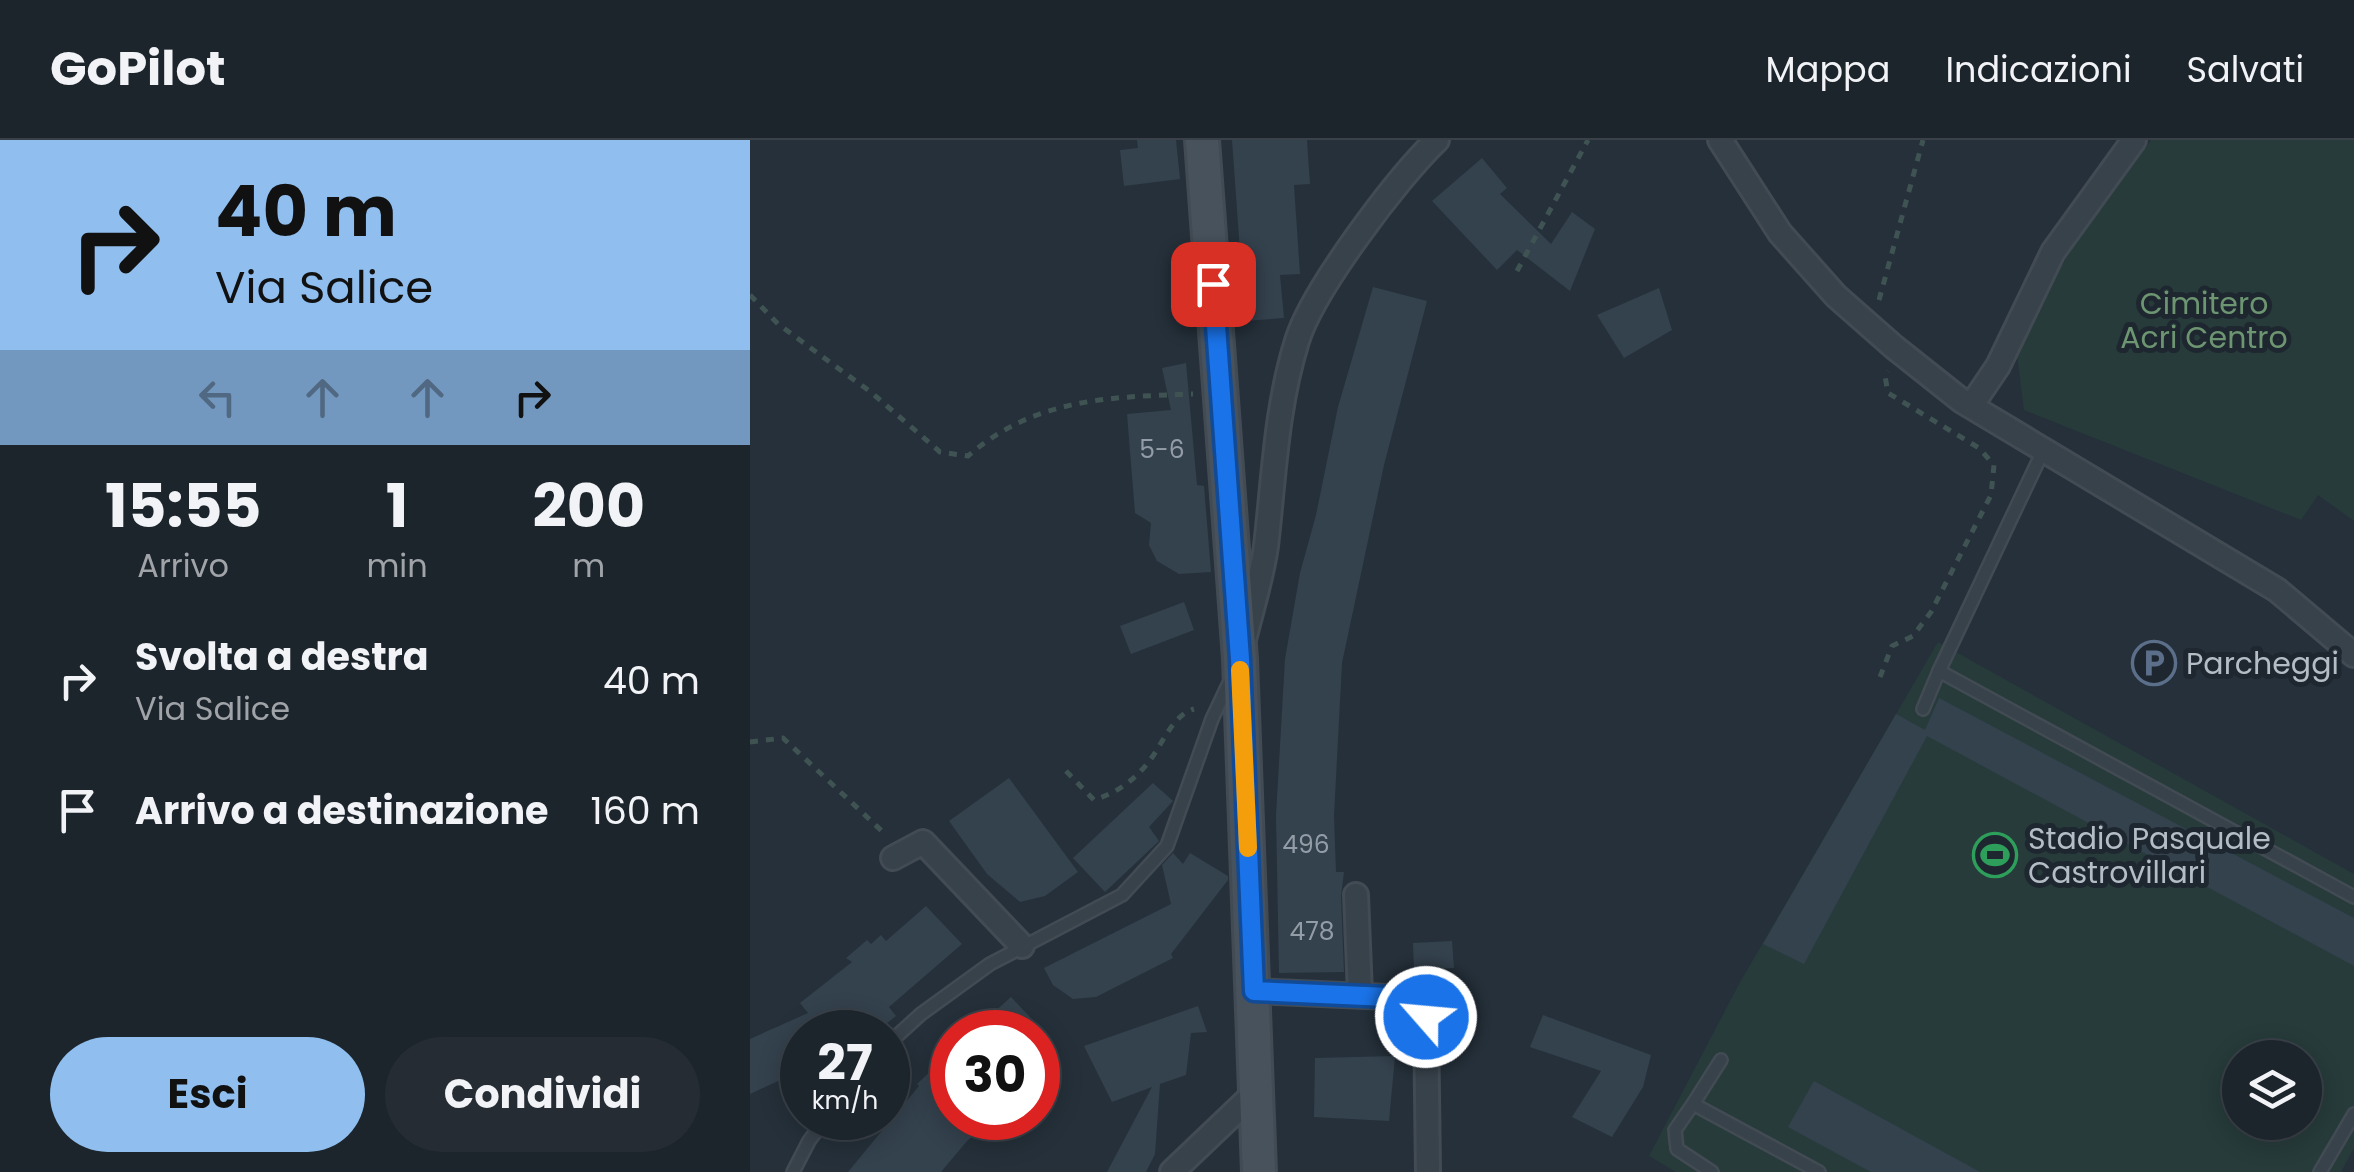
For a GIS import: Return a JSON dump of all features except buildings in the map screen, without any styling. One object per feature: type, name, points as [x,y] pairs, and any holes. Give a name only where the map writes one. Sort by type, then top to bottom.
[{"type":"main road","points":[[1202,140],[1240,659],[1259,1172]]},
{"type":"street","points":[[1720,140],[1780,233],[1836,296],[1900,352],[1971,406],[2277,590],[2354,656]]},
{"type":"street","points":[[1971,406],[1998,366],[2053,252],[2134,140]]},
{"type":"street","points":[[1240,659],[1265,550],[1277,430],[1298,338],[1331,277],[1426,145]]},
{"type":"street","points":[[899,855],[923,842],[1022,946]]},
{"type":"street","points":[[1356,896],[1360,994]]},
{"type":"street","points":[[1254,991],[1410,998],[1426,1017],[1428,1172]]},
{"type":"street","points":[[1172,1172],[1257,1091]]},
{"type":"lane","points":[[1922,709],[2043,451]]},
{"type":"lane","points":[[910,1024],[990,964],[1122,895],[1167,846],[1240,659]]},
{"type":"lane","points":[[1939,671],[2354,896]]},
{"type":"lane","points":[[1712,1172],[1677,1149],[1675,1130],[1721,1060]]},
{"type":"lane","points":[[1693,1104],[1819,1172]]},
{"type":"lane","points":[[2320,1172],[2354,1114]]},
{"type":"lane","points":[[793,1172],[810,1140]]},
{"type":"path","points":[[1517,270],[1588,140]]},
{"type":"path","points":[[1872,327],[1924,140]]},
{"type":"path","points":[[750,295],[778,324],[872,393],[940,452],[968,456],[1034,414],[1105,397],[1221,392]]},
{"type":"path","points":[[1880,677],[1892,646],[1913,636],[1931,612],[1966,547],[1991,495],[1994,464],[1979,448],[1888,392],[1885,376],[1900,352]]},
{"type":"path","points":[[1066,771],[1094,800],[1118,792],[1146,766],[1183,712],[1221,701]]},
{"type":"path","points":[[750,742],[783,738],[899,855]]},
{"type":"green space","name":"Cimitero Acri Centro","points":[[2151,140],[2354,140],[2354,521],[2318,495],[2301,520],[2024,410],[2016,346],[2084,227]]},
{"type":"green space","name":"Stadio Pasquale Castrovillari","points":[[1938,642],[2354,874],[2354,1148],[2341,1172],[1676,1172],[1649,1156],[1739,984]]},
{"type":"slow traffic","points":[[1240,670],[1248,848]]},
{"type":"place","name":"Parcheggi","points":[[2154,663]]},
{"type":"place","name":"Stadio Pasquale Castrovillari","points":[[1995,855]]},
{"type":"route","points":[[1213,284],[1240,659],[1254,991],[1410,998],[1426,1017]]}]
